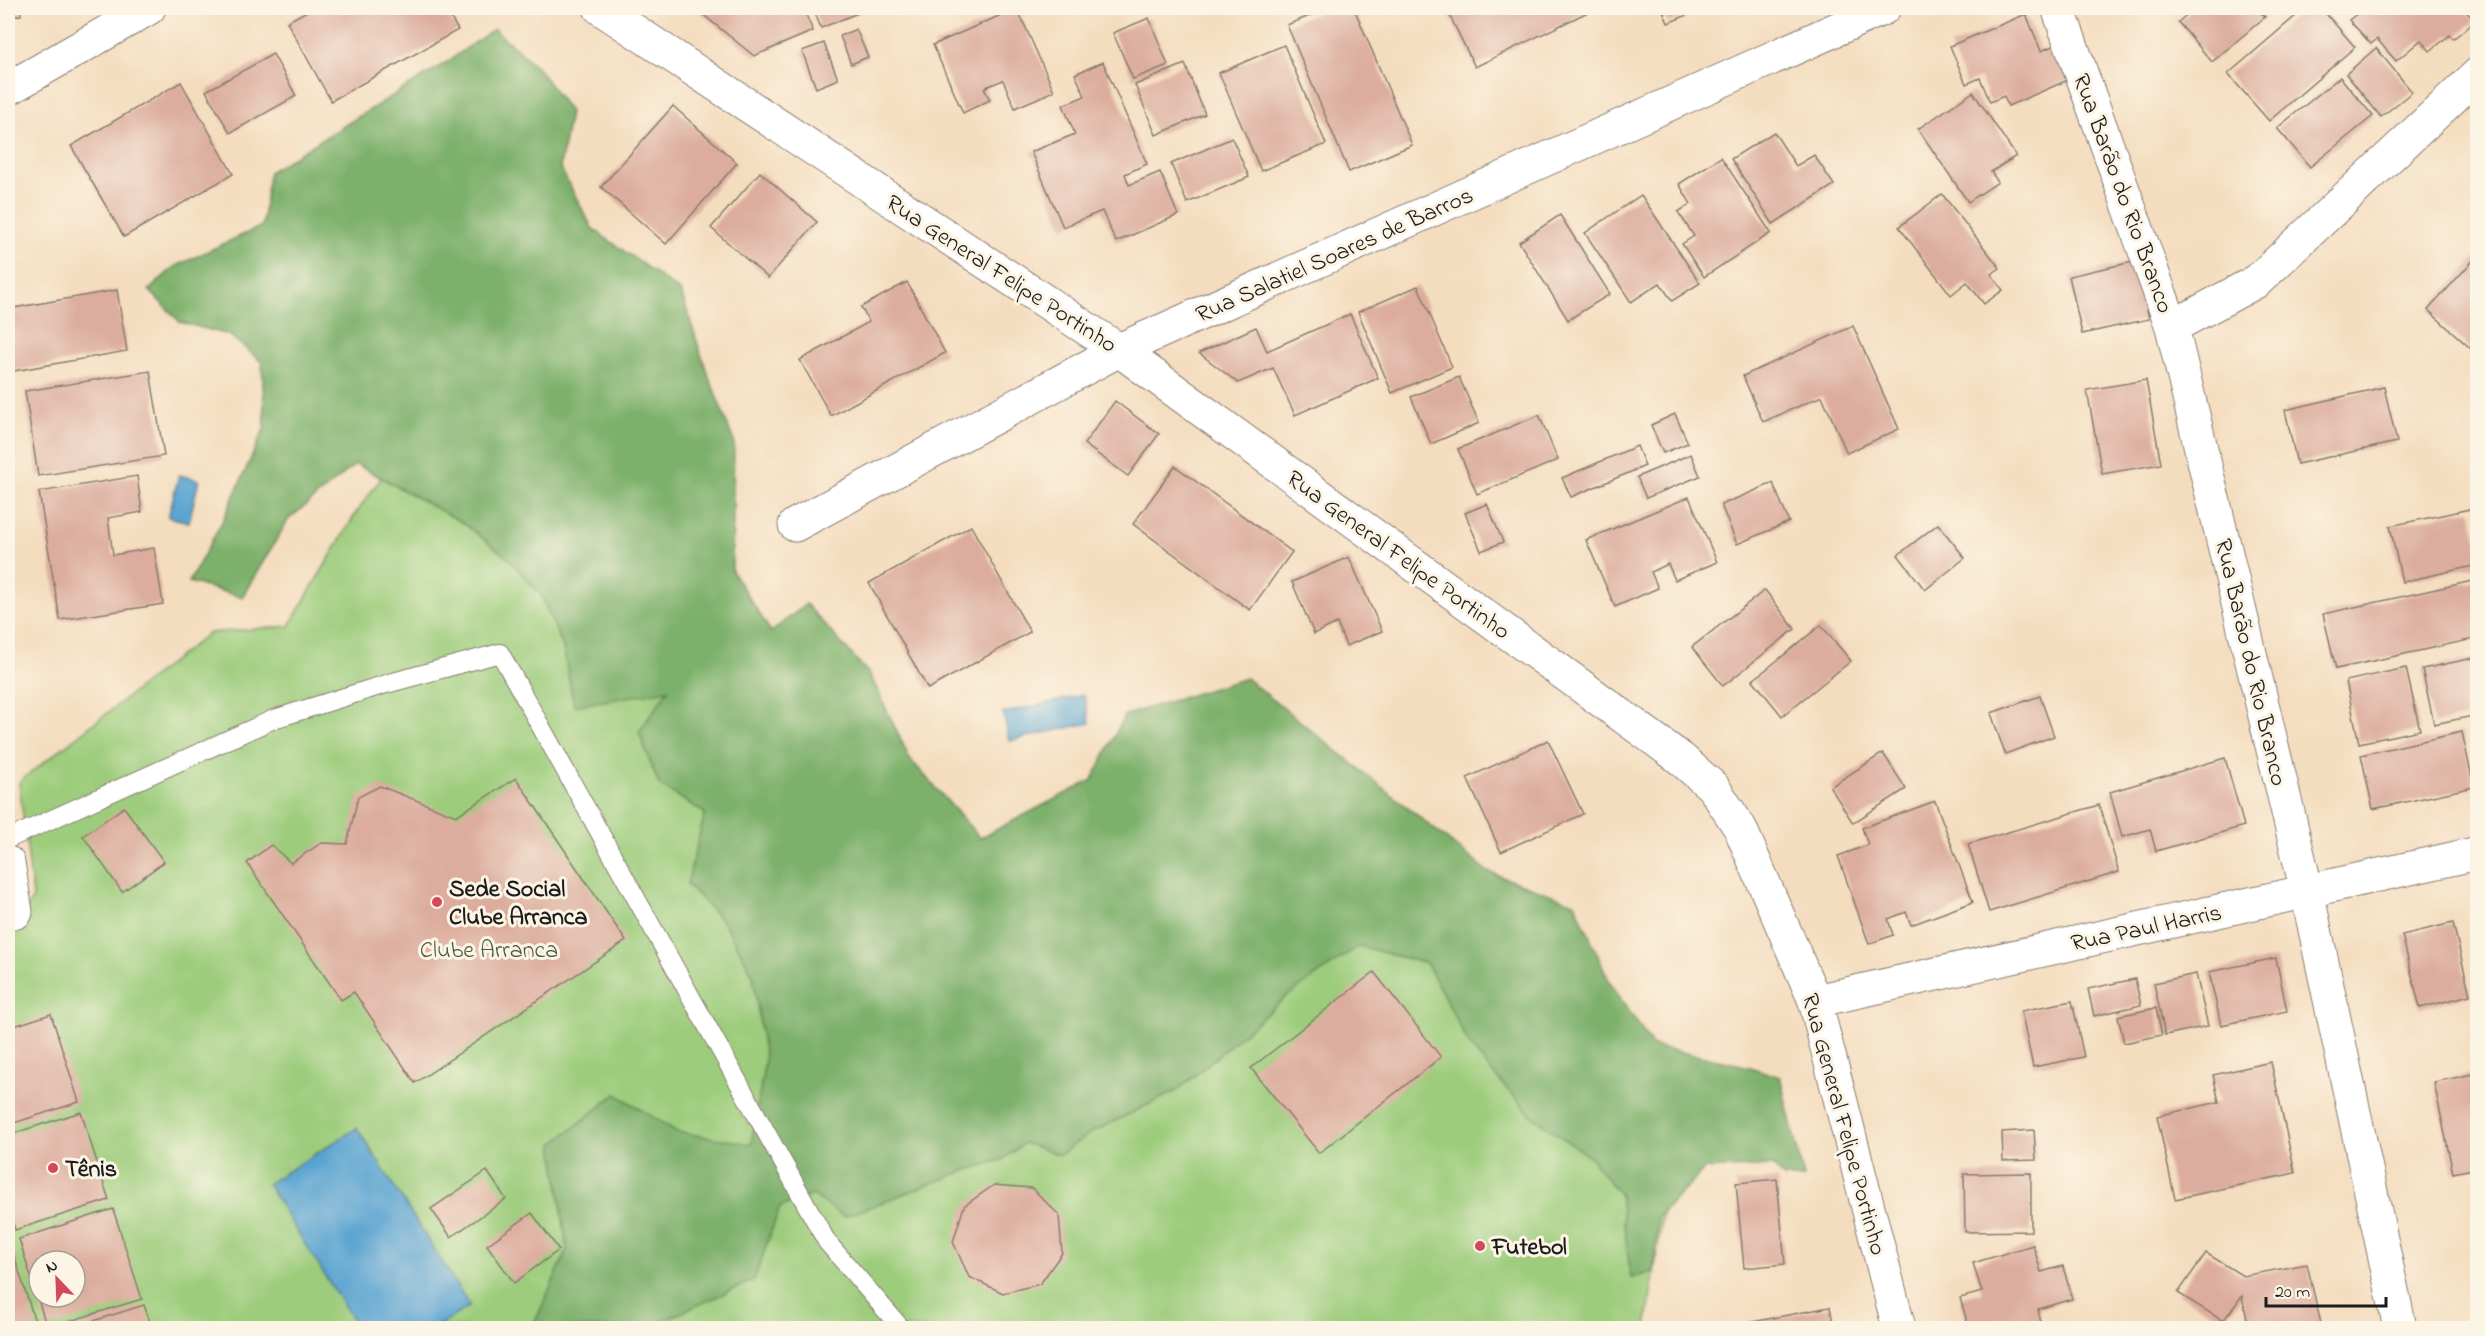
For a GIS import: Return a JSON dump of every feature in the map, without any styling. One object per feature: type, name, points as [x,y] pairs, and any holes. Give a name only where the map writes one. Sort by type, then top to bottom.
[{"type":"street","points":[[8,89],[149,8]]},
{"type":"street","name":"Rua General Felipe Portinho","points":[[600,8],[1119,350],[1680,758],[1713,787],[1740,828],[1815,1000],[1899,1329]]},
{"type":"street","name":"Rua Salatiel Soares de Barros","points":[[795,525],[1119,350],[1884,8]]},
{"type":"street","name":"Rua Barão do Rio Branco","points":[[2058,8],[2172,327],[2307,892],[2400,1329]]},
{"type":"street","points":[[2172,327],[2257,281],[2478,74]]},
{"type":"street","name":"Rua Paul Harris","points":[[1815,1000],[2478,853]]},
{"type":"street","points":[[8,863],[16,912]]},
{"type":"lane","points":[[8,839],[274,719],[386,684],[500,653],[827,1242],[901,1329]]},
{"type":"green space","points":[[494,29],[538,68],[570,112],[560,167],[592,228],[681,292],[705,366],[734,442],[732,571],[771,632],[806,604],[870,675],[910,759],[980,838],[1092,780],[1125,715],[1246,678],[1488,872],[1575,903],[1610,983],[1653,1046],[1750,1067],[1780,1077],[1804,1178],[1784,1178],[1773,1166],[1705,1169],[1658,1217],[1653,1272],[1631,1278],[1620,1195],[1591,1158],[1533,1117],[1494,1075],[1469,1044],[1427,964],[1359,946],[1286,997],[1178,1090],[1089,1134],[1060,1155],[1024,1143],[1004,1159],[964,1171],[844,1217],[813,1195],[780,1207],[754,1280],[647,1328],[527,1328],[536,1320],[567,1250],[553,1144],[616,1094],[677,1132],[751,1144],[765,1060],[753,975],[724,923],[687,884],[705,813],[659,785],[639,732],[668,690],[574,706],[563,647],[541,595],[508,558],[463,523],[356,464],[288,520],[242,597],[189,582],[223,520],[265,427],[262,362],[229,335],[180,322],[149,290],[174,267],[262,226],[269,172],[444,64]]},
{"type":"green space","name":"Clube Arranca","points":[[476,347],[1004,968],[1217,805],[1675,1130],[1646,1328],[8,1328],[8,937],[33,898],[19,782],[209,633],[289,626],[356,513]]},
{"type":"water","points":[[179,475],[199,480],[189,522],[168,517]]},
{"type":"water","points":[[1084,695],[1090,723],[1009,741],[1003,713]]},
{"type":"water","points":[[357,1128],[470,1306],[435,1328],[358,1328],[267,1184]]},
{"type":"building","points":[[8,8],[20,8],[21,15],[8,17]]},
{"type":"building","points":[[312,8],[445,8],[458,30],[331,101],[287,22]]},
{"type":"building","points":[[695,8],[803,8],[813,31],[754,56]]},
{"type":"building","points":[[813,8],[858,8],[860,12],[821,28]]},
{"type":"building","points":[[1017,8],[1054,91],[1015,108],[1003,80],[984,88],[990,100],[963,113],[933,45]]},
{"type":"building","points":[[1329,8],[1354,8],[1412,145],[1349,172],[1287,25]]},
{"type":"building","points":[[1446,8],[1596,8],[1475,67]]},
{"type":"building","points":[[1662,8],[1704,8],[1668,23]]},
{"type":"building","points":[[2195,8],[2256,8],[2265,17],[2212,62],[2178,22]]},
{"type":"building","points":[[2305,8],[2321,8],[2355,47],[2269,121],[2228,74]]},
{"type":"building","points":[[2361,8],[2463,8],[2475,21],[2453,39],[2450,35],[2430,51],[2421,40],[2396,61],[2377,39],[2371,44],[2349,20],[2363,9]]},
{"type":"building","points":[[2026,14],[2041,51],[2060,43],[2075,77],[2008,106],[2004,96],[1990,102],[1980,78],[1966,84],[1950,46]]},
{"type":"building","points":[[1149,18],[1168,65],[1133,79],[1113,33]]},
{"type":"building","points":[[856,29],[868,57],[851,64],[840,36]]},
{"type":"building","points":[[824,43],[838,79],[816,88],[802,51]]},
{"type":"building","points":[[1284,45],[1326,144],[1261,171],[1219,73]]},
{"type":"building","points":[[2376,48],[2412,92],[2381,117],[2346,74]]},
{"type":"building","points":[[273,54],[296,96],[230,133],[206,91]]},
{"type":"building","points":[[1103,62],[1147,164],[1125,174],[1129,185],[1160,172],[1178,215],[1116,242],[1102,211],[1063,227],[1031,152],[1075,134],[1063,105],[1085,96],[1075,74]]},
{"type":"building","points":[[1185,64],[1205,114],[1156,135],[1135,85]]},
{"type":"building","points":[[2340,77],[2373,116],[2310,167],[2277,128]]},
{"type":"building","points":[[181,82],[233,174],[124,237],[71,146]]},
{"type":"building","points":[[1973,92],[2016,156],[1991,172],[1998,182],[1968,202],[1918,129]]},
{"type":"building","points":[[673,106],[737,163],[666,244],[601,187]]},
{"type":"building","points":[[1774,132],[1796,166],[1814,155],[1834,185],[1773,224],[1731,159]]},
{"type":"building","points":[[1232,138],[1249,177],[1187,203],[1171,164]]},
{"type":"building","points":[[1721,157],[1771,233],[1704,277],[1682,244],[1694,236],[1678,212],[1691,204],[1679,184]]},
{"type":"building","points":[[760,172],[817,222],[768,278],[711,228]]},
{"type":"building","points":[[1942,194],[2000,268],[1991,274],[2003,290],[1984,304],[1967,282],[1951,295],[1899,227]]},
{"type":"building","points":[[1641,195],[1700,283],[1672,301],[1660,283],[1631,302],[1585,233]]},
{"type":"building","points":[[1560,215],[1610,294],[1568,320],[1519,242]]},
{"type":"building","points":[[2478,255],[2478,355],[2428,310]]},
{"type":"building","points":[[2137,261],[2149,319],[2082,334],[2069,276]]},
{"type":"building","points":[[907,282],[945,353],[831,416],[800,360],[869,322],[861,307]]},
{"type":"building","points":[[1418,286],[1452,367],[1392,393],[1358,312]]},
{"type":"building","points":[[117,290],[127,351],[8,372],[8,309]]},
{"type":"building","points":[[1350,314],[1378,378],[1295,415],[1273,368],[1238,383],[1199,353],[1256,327],[1267,351]]},
{"type":"building","points":[[1853,326],[1899,429],[1847,453],[1822,396],[1763,422],[1743,376]]},
{"type":"building","points":[[150,371],[164,456],[38,476],[25,391]]},
{"type":"building","points":[[1459,377],[1479,423],[1431,444],[1411,397]]},
{"type":"building","points":[[2146,380],[2161,464],[2102,474],[2087,390]]},
{"type":"building","points":[[2384,387],[2397,442],[2297,464],[2285,410]]},
{"type":"building","points":[[1115,401],[1159,434],[1128,476],[1084,444]]},
{"type":"building","points":[[1675,414],[1688,443],[1663,453],[1651,425]]},
{"type":"building","points":[[1539,415],[1558,460],[1477,494],[1458,449]]},
{"type":"building","points":[[1637,446],[1645,466],[1571,497],[1562,478]]},
{"type":"building","points":[[1691,454],[1700,476],[1646,498],[1637,477]]},
{"type":"building","points":[[1175,466],[1292,552],[1250,610],[1133,524]]},
{"type":"building","points":[[137,476],[142,512],[108,518],[113,555],[154,548],[163,604],[60,620],[39,492]]},
{"type":"building","points":[[1773,483],[1789,522],[1737,544],[1721,505]]},
{"type":"building","points":[[1689,497],[1717,562],[1675,580],[1668,564],[1651,572],[1658,588],[1615,607],[1586,540]]},
{"type":"building","points":[[1487,504],[1503,542],[1481,551],[1465,513]]},
{"type":"building","points":[[2470,509],[2478,542],[2478,565],[2402,582],[2390,526]]},
{"type":"building","points":[[1938,524],[1965,558],[1925,590],[1898,555]]},
{"type":"building","points":[[971,526],[1030,632],[928,689],[869,583]]},
{"type":"building","points":[[1349,557],[1382,631],[1346,646],[1337,623],[1314,634],[1292,582]]},
{"type":"building","points":[[2477,580],[2478,638],[2336,669],[2323,614]]},
{"type":"building","points":[[1765,590],[1795,629],[1723,686],[1692,647]]},
{"type":"building","points":[[1821,625],[1851,661],[1782,716],[1753,680]]},
{"type":"building","points":[[2478,657],[2478,715],[2434,724],[2422,669]]},
{"type":"building","points":[[2406,668],[2420,730],[2359,743],[2346,681]]},
{"type":"building","points":[[2040,696],[2054,736],[2005,754],[1991,713]]},
{"type":"building","points":[[2462,732],[2474,787],[2373,809],[2361,755]]},
{"type":"building","points":[[1548,740],[1583,814],[1501,852],[1467,778]]},
{"type":"building","points":[[1883,753],[1906,789],[1853,823],[1830,787]]},
{"type":"building","points":[[2225,758],[2244,826],[2156,851],[2150,829],[2122,837],[2110,792]]},
{"type":"building","name":"Sede Social Clube Arranca","points":[[516,778],[626,941],[415,1083],[354,992],[341,1000],[247,863],[271,845],[291,863],[321,843],[347,844],[358,797],[380,786],[456,816]]},
{"type":"building","points":[[1935,801],[1973,902],[1911,925],[1906,912],[1888,919],[1893,935],[1869,944],[1838,856],[1868,845],[1862,828]]},
{"type":"building","points":[[2099,805],[2119,872],[1989,912],[1968,844]]},
{"type":"building","points":[[124,807],[164,862],[122,892],[83,836]]},
{"type":"building","points":[[2453,923],[2470,995],[2420,1008],[2402,935]]},
{"type":"building","points":[[2276,958],[2287,1011],[2221,1025],[2209,972]]},
{"type":"building","points":[[1374,972],[1441,1057],[1319,1153],[1251,1068]]},
{"type":"building","points":[[2196,974],[2208,1026],[2165,1035],[2154,983]]},
{"type":"building","points":[[2135,979],[2141,1005],[2094,1016],[2088,989]]},
{"type":"building","points":[[2072,1001],[2084,1057],[2033,1067],[2021,1011]]},
{"type":"building","points":[[2156,1008],[2162,1035],[2124,1043],[2118,1016]]},
{"type":"building","name":"Tênis","points":[[51,1014],[79,1102],[8,1125],[8,1028]]},
{"type":"building","points":[[2271,1062],[2295,1173],[2175,1199],[2157,1116],[2219,1102],[2213,1075]]},
{"type":"building","points":[[2478,1073],[2478,1168],[2453,1173],[2434,1082]]},
{"type":"building","name":"Tênis","points":[[81,1112],[109,1200],[15,1230],[8,1206],[8,1135]]},
{"type":"building","points":[[2034,1130],[2036,1160],[2003,1161],[2002,1132]]},
{"type":"building","points":[[487,1171],[506,1199],[451,1237],[431,1209]]},
{"type":"building","points":[[2031,1173],[2031,1231],[1965,1232],[1964,1174]]},
{"type":"building","points":[[1777,1179],[1785,1264],[1744,1268],[1736,1183]]},
{"type":"building","points":[[994,1185],[1032,1188],[1059,1215],[1062,1253],[1040,1284],[1003,1293],[969,1277],[953,1242],[964,1206]]},
{"type":"building","name":"Tênis","points":[[113,1209],[142,1299],[47,1328],[41,1309],[87,1309],[87,1249],[27,1249],[27,1264],[19,1239]]},
{"type":"building","points":[[532,1213],[559,1250],[514,1283],[487,1245]]},
{"type":"building","points":[[2033,1245],[2041,1272],[2063,1266],[2072,1299],[2038,1309],[2041,1323],[2021,1328],[1969,1328],[1960,1298],[1982,1292],[1973,1263]]},
{"type":"building","points":[[13,1252],[27,1296],[27,1309],[31,1309],[37,1328],[8,1328],[8,1254]]},
{"type":"building","points":[[2206,1253],[2243,1276],[2307,1264],[2322,1328],[2249,1328],[2242,1296],[2223,1321],[2178,1293]]},
{"type":"building","points":[[144,1305],[152,1328],[71,1328]]},
{"type":"building","points":[[1830,1307],[1834,1328],[1754,1328],[1752,1322]]},
{"type":"place","name":"Sede Social Clube Arranca","points":[[437,902]]},
{"type":"place","name":"Tênis","points":[[53,1168]]},
{"type":"place","name":"Futebol","points":[[1480,1246]]}]
